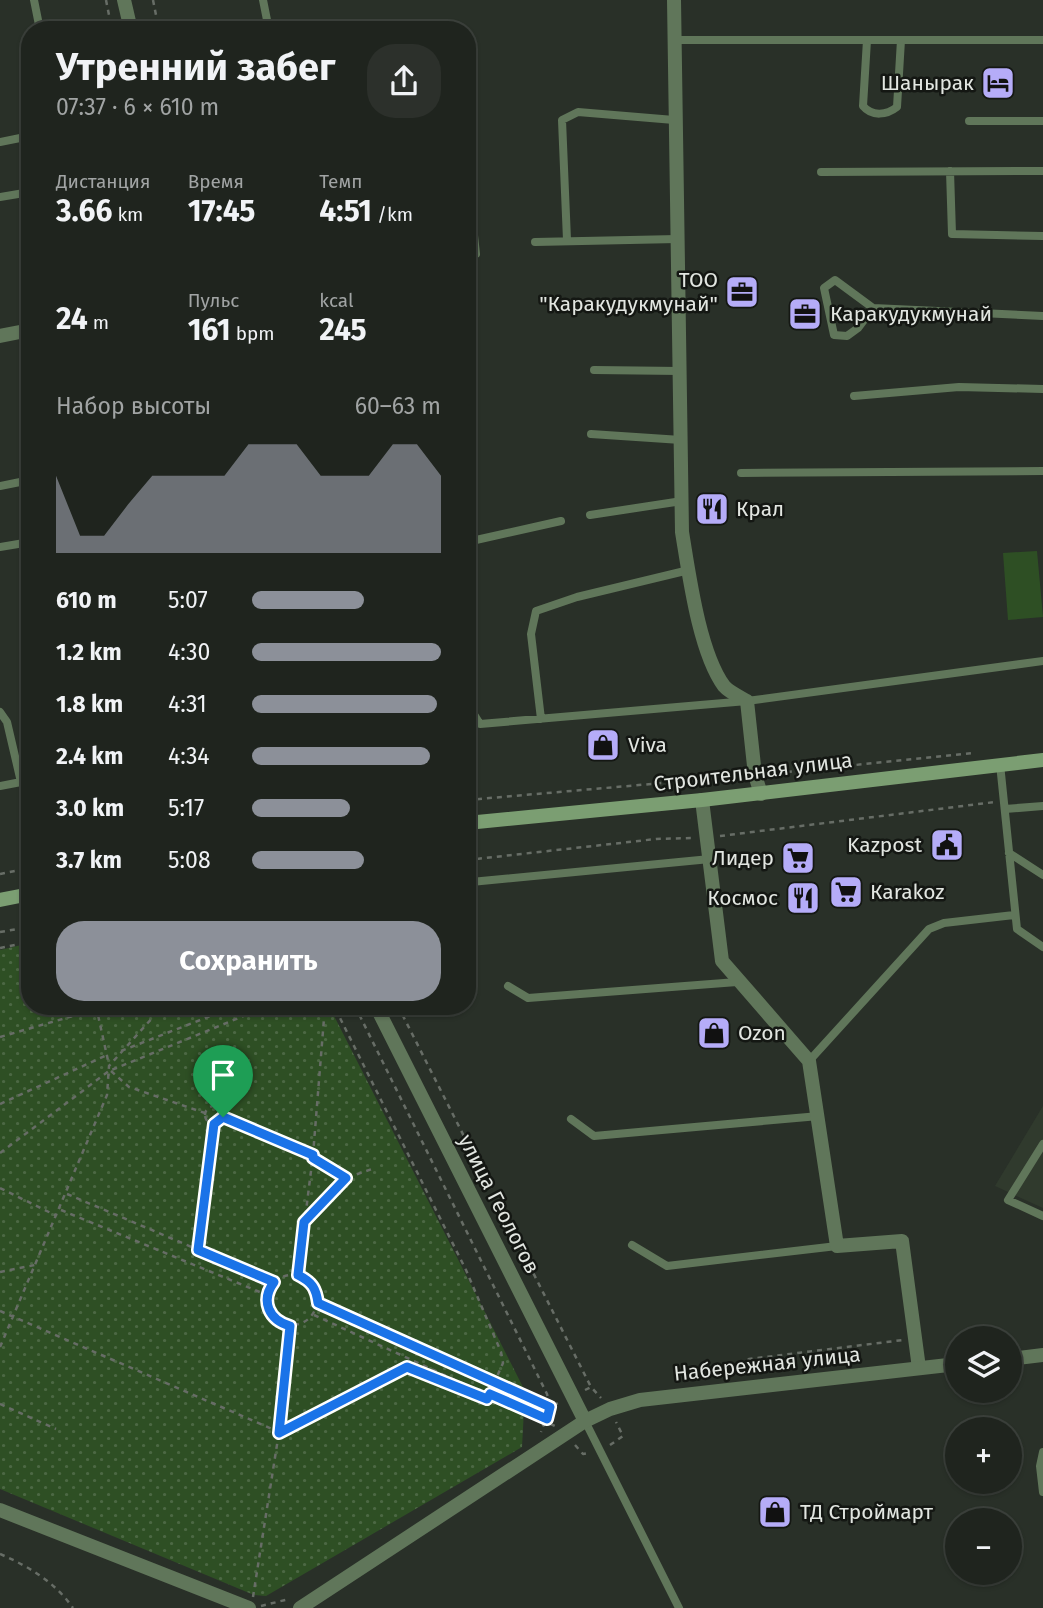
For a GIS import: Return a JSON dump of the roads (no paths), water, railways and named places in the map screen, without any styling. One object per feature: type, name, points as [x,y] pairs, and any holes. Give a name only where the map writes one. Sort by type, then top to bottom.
[{"type":"main road","name":"Строительная улица","points":[[476,822],[761,794],[1043,760]]},
{"type":"main road","points":[[0,900],[21,896]]},
{"type":"street","points":[[124,0],[129,21]]},
{"type":"street","points":[[674,0],[682,532],[694,601],[713,664],[725,688],[747,701],[755,775],[761,794]]},
{"type":"street","points":[[0,336],[21,332]]},
{"type":"street","points":[[702,800],[722,961],[737,982],[809,1061],[837,1246],[902,1241],[919,1368]]},
{"type":"street","name":"улица Геологов","points":[[381,1015],[585,1421]]},
{"type":"street","points":[[1022,1358],[1043,1355]]},
{"type":"street","name":"Набережная улица","points":[[300,1608],[585,1421],[610,1409],[640,1400],[945,1365]]},
{"type":"street","points":[[0,1510],[250,1608]]},
{"type":"lane","points":[[34,0],[38,21]]},
{"type":"lane","points":[[263,0],[266,21]]},
{"type":"lane","points":[[674,40],[1043,40]]},
{"type":"lane","points":[[867,40],[863,106],[874,114],[890,113],[897,107],[901,40]]},
{"type":"lane","points":[[567,240],[562,120],[578,112],[674,120]]},
{"type":"lane","points":[[969,121],[1043,121]]},
{"type":"lane","points":[[0,142],[21,138]]},
{"type":"lane","points":[[950,171],[953,234],[1043,236]]},
{"type":"lane","points":[[821,172],[1043,172]]},
{"type":"lane","points":[[0,197],[21,193]]},
{"type":"lane","points":[[534,242],[677,239]]},
{"type":"lane","points":[[873,308],[858,328],[847,336],[834,335],[824,288],[835,280],[873,308],[1043,316]]},
{"type":"lane","points":[[594,370],[680,372]]},
{"type":"lane","points":[[854,396],[959,387],[1043,389]]},
{"type":"lane","points":[[591,434],[681,440]]},
{"type":"lane","points":[[741,473],[1043,471]]},
{"type":"lane","points":[[0,486],[21,482]]},
{"type":"lane","points":[[590,515],[682,501]]},
{"type":"lane","points":[[476,540],[561,522]]},
{"type":"lane","points":[[0,547],[21,544]]},
{"type":"lane","points":[[541,719],[531,634],[536,611],[577,597],[688,570]]},
{"type":"lane","points":[[476,716],[481,724],[747,701],[1043,661]]},
{"type":"lane","points":[[0,712],[8,722],[20,782],[0,786]]},
{"type":"lane","points":[[1000,764],[1017,929],[1043,947]]},
{"type":"lane","points":[[1004,805],[1043,806]]},
{"type":"lane","points":[[1009,853],[1043,875]]},
{"type":"lane","points":[[476,879],[710,859]]},
{"type":"lane","points":[[809,1061],[929,929],[944,923],[1014,915]]},
{"type":"lane","points":[[508,986],[528,998],[737,982]]},
{"type":"lane","points":[[571,1119],[594,1136],[819,1116]]},
{"type":"lane","points":[[1043,1144],[1008,1200],[1043,1216]]},
{"type":"lane","points":[[632,1245],[667,1266],[837,1246]]},
{"type":"lane","points":[[585,1421],[678,1608]]},
{"type":"lane","points":[[1043,1452],[1040,1466],[1043,1492]]},
{"type":"place","name":"Шанырак","points":[[998,83]]},
{"type":"place","name":"ТОО \"Каракудукмунай\"","points":[[742,292]]},
{"type":"place","name":"Каракудукмунай","points":[[805,314]]},
{"type":"place","name":"Крал","points":[[712,509]]},
{"type":"place","name":"Viva","points":[[603,745]]},
{"type":"place","name":"Kazpost","points":[[947,845]]},
{"type":"place","name":"Лидер","points":[[798,858]]},
{"type":"place","name":"Кarakoz","points":[[846,892]]},
{"type":"place","name":"Космос","points":[[803,898]]},
{"type":"place","name":"Ozon","points":[[714,1033]]},
{"type":"place","name":"ТД Строймарт","points":[[775,1512]]}]
